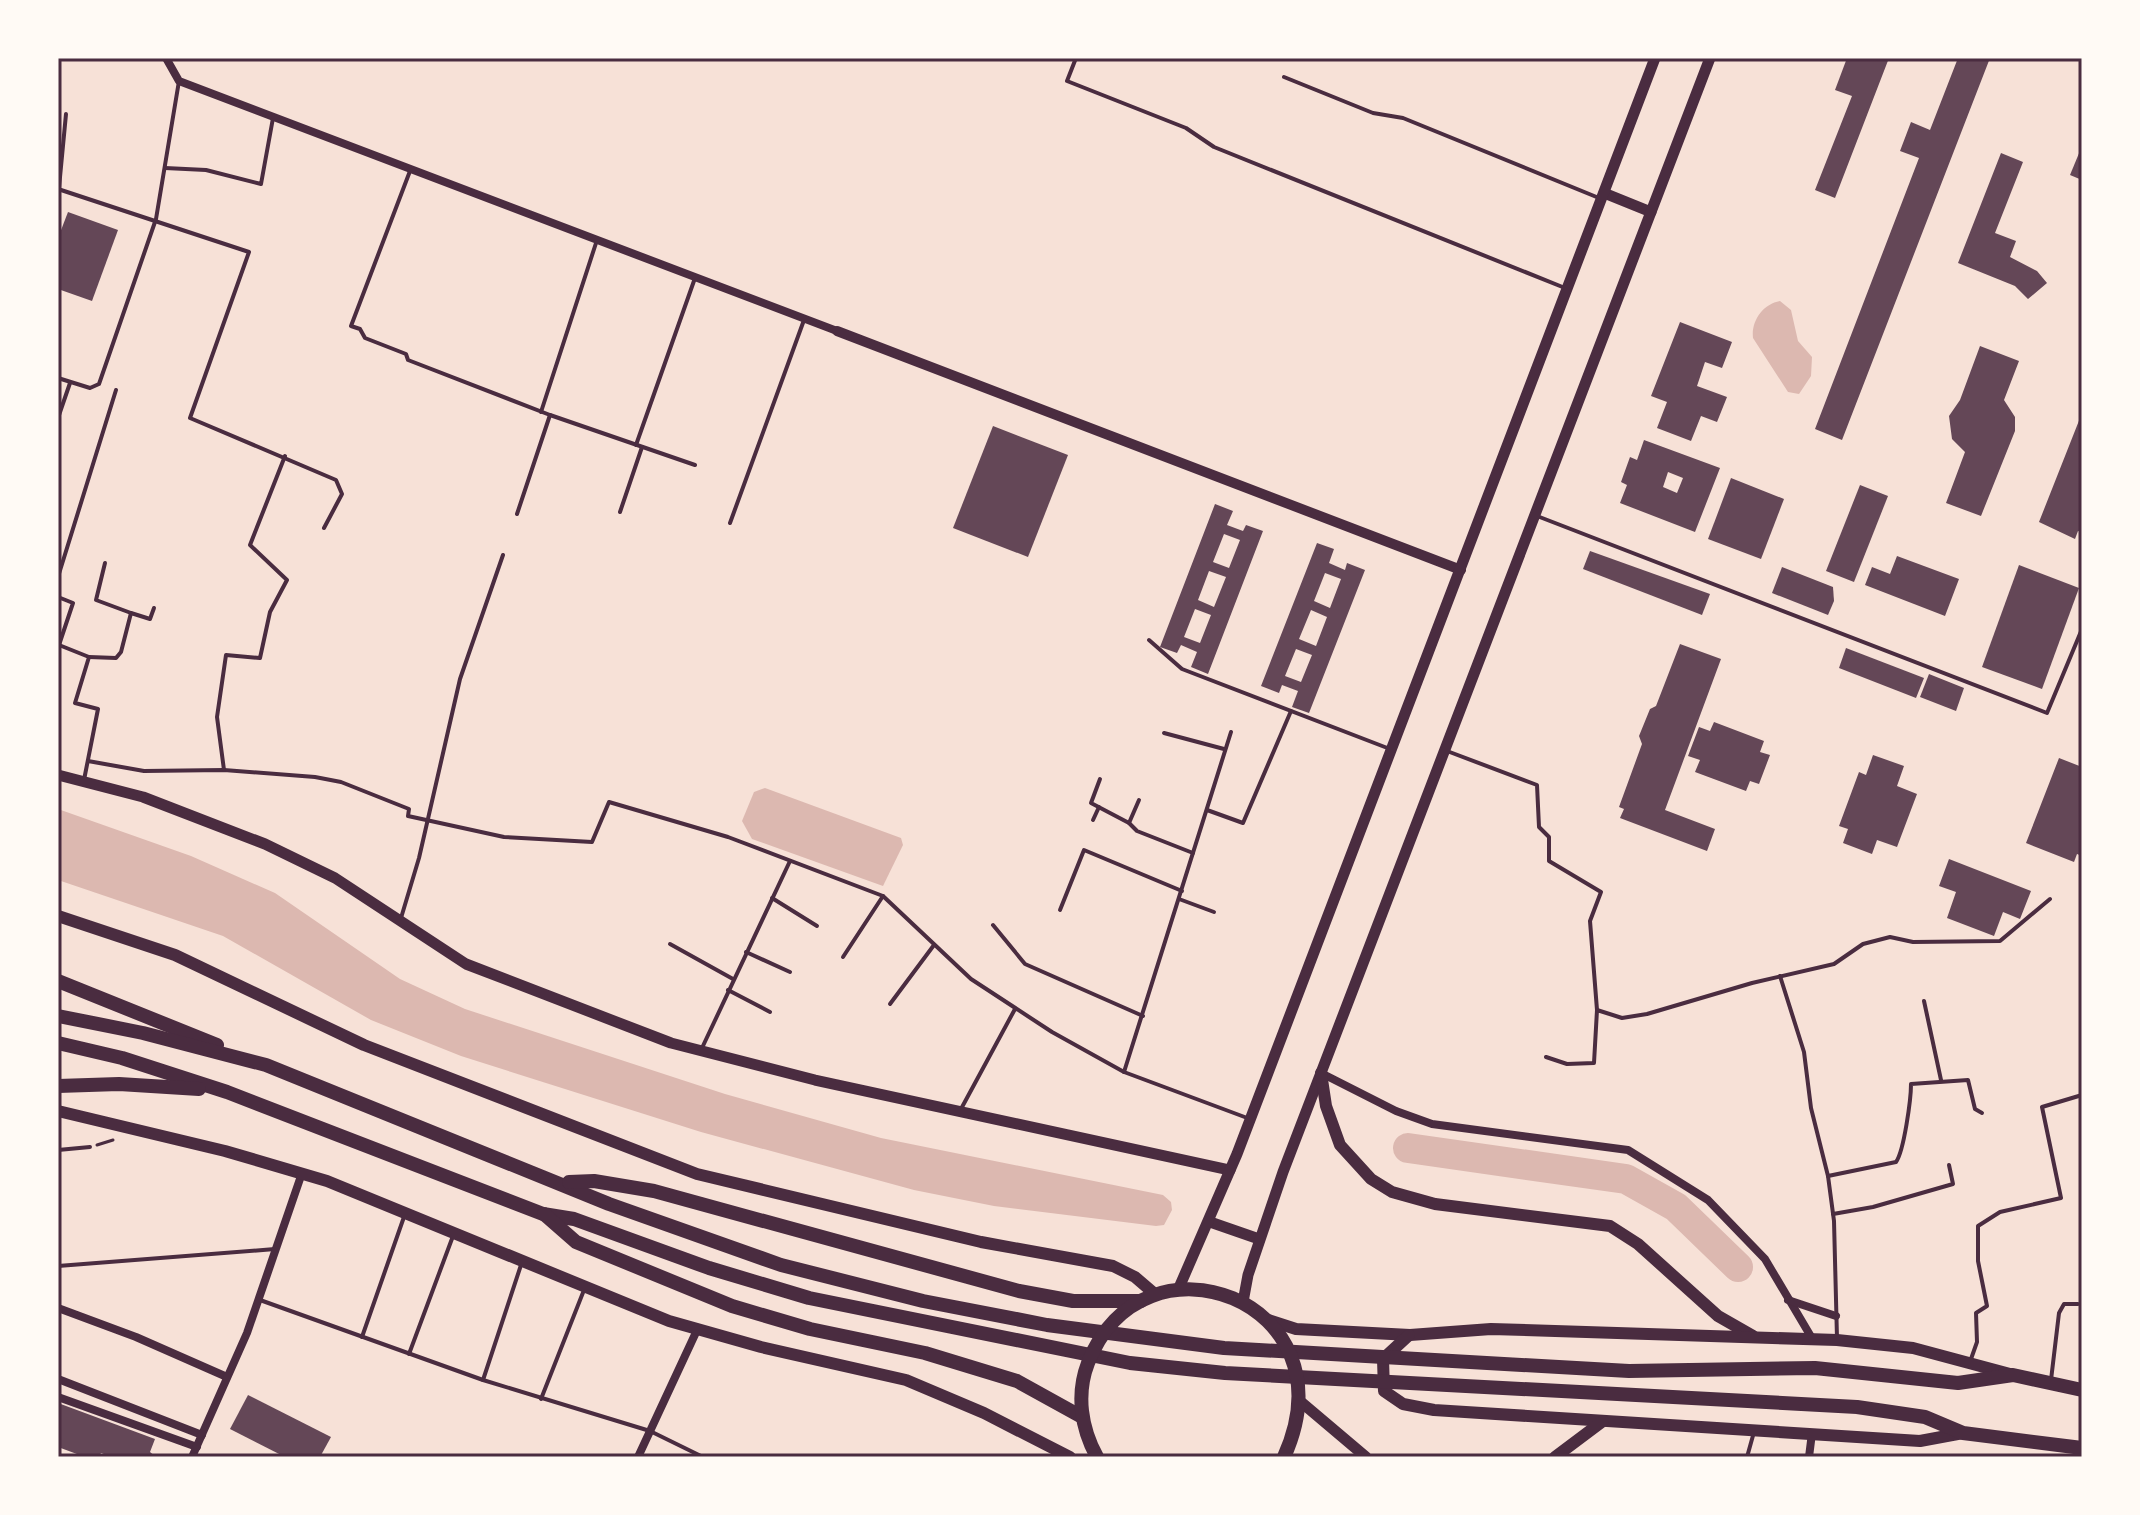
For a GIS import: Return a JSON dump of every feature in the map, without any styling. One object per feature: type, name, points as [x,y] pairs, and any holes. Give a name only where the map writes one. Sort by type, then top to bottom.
[{"type":"highway","points":[[58,981],[564,1182],[609,1204],[734,1250],[875,1290],[1047,1325],[1180,1345],[1629,1371],[1815,1368],[1958,1383],[2013,1375],[2082,1390]]},
{"type":"highway","points":[[58,1016],[143,1033],[266,1065]]},
{"type":"highway","points":[[58,1043],[122,1058],[227,1092],[543,1214],[574,1219],[760,1284],[866,1312],[1060,1351],[1166,1367],[1857,1407],[1925,1417],[1963,1433],[2082,1448]]},
{"type":"highway","points":[[58,1086],[119,1084],[227,1092]]},
{"type":"highway","points":[[564,1182],[594,1181],[654,1191],[1019,1291],[1073,1301],[1124,1304],[1178,1290],[1220,1293],[1243,1302],[1268,1320],[1286,1344],[1298,1372],[1301,1402],[1296,1431],[1284,1457]]},
{"type":"highway","points":[[543,1214],[576,1242],[732,1306],[810,1329],[925,1353],[1017,1381],[1082,1417]]},
{"type":"highway","points":[[1097,1457],[1082,1417],[1081,1394],[1093,1350],[1113,1322],[1141,1301]]},
{"type":"main road","points":[[1243,1302],[1259,1239],[1321,1073],[1710,58]]},
{"type":"main road","points":[[1178,1290],[1210,1222],[1392,750],[1603,196],[1651,59]]},
{"type":"main road","points":[[1603,196],[1651,212]]},
{"type":"main road","points":[[58,775],[143,797],[265,844],[335,878],[466,964],[701,1050],[959,1111],[1230,1170]]},
{"type":"main road","points":[[58,916],[175,955],[364,1045],[697,1174],[981,1242],[1113,1266],[1135,1277],[1156,1295]]},
{"type":"main road","points":[[1321,1073],[1326,1106],[1340,1145],[1354,1164],[1392,1192],[1435,1204],[1610,1226],[1638,1244],[1718,1316],[1756,1338]]},
{"type":"main road","points":[[58,1111],[302,1173],[523,1258],[669,1321],[761,1347],[906,1380],[984,1413],[1070,1457]]},
{"type":"main road","points":[[1210,1222],[1259,1239]]},
{"type":"main road","points":[[1268,1320],[1296,1329],[1410,1335],[1491,1329],[1837,1340],[1913,1348],[2013,1375]]},
{"type":"main road","points":[[1410,1335],[1383,1359],[1384,1391],[1403,1404],[1434,1410],[1920,1441],[1963,1433]]},
{"type":"main road","points":[[1301,1402],[1366,1457]]},
{"type":"main road","points":[[1555,1457],[1603,1421]]},
{"type":"street","points":[[166,58],[179,81],[412,167],[1461,570]]},
{"type":"street","points":[[1321,1073],[1396,1111],[1432,1124],[1628,1150],[1708,1200],[1765,1259],[1813,1340]]},
{"type":"street","points":[[192,1457],[260,1300],[302,1173]]},
{"type":"street","points":[[1788,1300],[1836,1316]]},
{"type":"street","points":[[58,1308],[136,1337],[227,1377]]},
{"type":"street","points":[[638,1457],[698,1328]]},
{"type":"street","points":[[58,1379],[202,1435]]},
{"type":"street","points":[[58,1397],[197,1447]]},
{"type":"street","points":[[1809,1457],[1812,1433]]},
{"type":"lane","points":[[1076,58],[1067,81],[1186,128],[1214,147],[1567,289]]},
{"type":"lane","points":[[1284,77],[1373,113],[1403,118],[1603,196]]},
{"type":"lane","points":[[58,378],[90,388],[99,384],[156,219],[179,81]]},
{"type":"lane","points":[[58,198],[66,114]]},
{"type":"lane","points":[[165,168],[206,170],[261,184],[274,115]]},
{"type":"lane","points":[[412,167],[351,326],[360,329],[365,338],[406,354],[408,360],[541,412],[695,465]]},
{"type":"lane","points":[[59,190],[156,219],[249,252],[190,418],[330,476],[340,487],[339,502],[324,528]]},
{"type":"lane","points":[[541,412],[598,238]]},
{"type":"lane","points":[[636,445],[696,276]]},
{"type":"lane","points":[[730,523],[805,318]]},
{"type":"lane","points":[[58,418],[70,382]]},
{"type":"lane","points":[[58,577],[116,390]]},
{"type":"lane","points":[[517,514],[550,415]]},
{"type":"lane","points":[[620,512],[642,447]]},
{"type":"lane","points":[[224,770],[217,717],[226,655],[260,658],[270,612],[287,580],[250,545],[285,456]]},
{"type":"lane","points":[[1535,515],[2047,713],[2082,629]]},
{"type":"lane","points":[[400,923],[460,679],[503,555]]},
{"type":"lane","points":[[105,563],[96,600],[150,619],[154,608]]},
{"type":"lane","points":[[58,597],[73,603],[59,645],[89,657],[107,660],[121,652],[131,613]]},
{"type":"lane","points":[[1149,640],[1182,669],[1392,750]]},
{"type":"lane","points":[[84,781],[98,709],[75,703],[89,657]]},
{"type":"lane","points":[[1207,810],[1243,823],[1292,711]]},
{"type":"lane","points":[[1124,1072],[1231,732]]},
{"type":"lane","points":[[1164,733],[1224,749]]},
{"type":"lane","points":[[1445,750],[1537,785],[1539,827],[1549,837],[1549,861],[1601,892],[1590,921],[1597,1010],[1594,1063],[1567,1064],[1546,1057]]},
{"type":"lane","points":[[88,761],[144,771],[224,770],[341,782],[409,809],[408,816],[504,837],[592,842],[609,802],[728,837],[883,896],[971,979],[1015,1009],[1124,1072],[1250,1119]]},
{"type":"lane","points":[[1100,779],[1091,803],[1129,823],[1137,831],[1193,853]]},
{"type":"lane","points":[[1129,823],[1139,800]]},
{"type":"lane","points":[[1093,820],[1099,807]]},
{"type":"lane","points":[[1060,910],[1084,850],[1182,891]]},
{"type":"lane","points":[[701,1050],[790,861]]},
{"type":"lane","points":[[843,957],[883,896]]},
{"type":"lane","points":[[771,897],[817,926]]},
{"type":"lane","points":[[1179,899],[1214,912]]},
{"type":"lane","points":[[1597,1010],[1622,1018],[1647,1014],[1834,964],[1863,944],[1890,937],[1913,942],[2000,941],[2050,899]]},
{"type":"lane","points":[[993,925],[1025,964],[1143,1016]]},
{"type":"lane","points":[[670,944],[733,979]]},
{"type":"lane","points":[[890,1004],[934,945]]},
{"type":"lane","points":[[746,952],[790,972]]},
{"type":"lane","points":[[1780,976],[1804,1052],[1811,1108],[1828,1176],[1833,1214],[1837,1340]]},
{"type":"lane","points":[[728,990],[770,1012]]},
{"type":"lane","points":[[1924,1001],[1941,1080]]},
{"type":"lane","points":[[959,1111],[1015,1009]]},
{"type":"lane","points":[[1828,1176],[1896,1162],[1902,1149],[1902,1132],[1911,1114],[1911,1084],[1968,1080],[1975,1109],[1982,1113]]},
{"type":"lane","points":[[1970,1362],[1977,1342],[1976,1313],[1987,1306],[1978,1261],[1978,1226],[2000,1212],[2061,1198],[2042,1107],[2082,1095]]},
{"type":"lane","points":[[58,1150],[90,1147]]},
{"type":"lane","points":[[1833,1214],[1873,1207],[1953,1184],[1949,1165]]},
{"type":"lane","points":[[362,1337],[406,1211]]},
{"type":"lane","points":[[409,1354],[455,1231]]},
{"type":"lane","points":[[58,1266],[278,1249]]},
{"type":"lane","points":[[483,1380],[523,1258]]},
{"type":"lane","points":[[541,1399],[586,1285]]},
{"type":"lane","points":[[260,1300],[483,1380],[650,1431],[703,1457]]},
{"type":"lane","points":[[2050,1383],[2059,1313],[2064,1304],[2078,1304]]},
{"type":"lane","points":[[1747,1457],[1755,1429]]},
{"type":"shaded area","points":[[1780,301],[1791,310],[1798,341],[1812,357],[1811,376],[1799,394],[1788,392],[1753,338],[1759,314]]},
{"type":"shaded area","points":[[765,788],[901,838],[903,845],[883,886],[752,839],[742,821],[754,792]]},
{"type":"shaded area","points":[[58,809],[191,856],[275,893],[400,979],[465,1009],[725,1094],[881,1138],[1163,1195],[1171,1202],[1172,1210],[1164,1225],[1156,1226],[994,1206],[914,1190],[701,1132],[461,1056],[371,1020],[223,936],[58,880]]},
{"type":"building","points":[[1847,58],[1889,58],[1835,198],[1815,190],[1852,96],[1835,90]]},
{"type":"building","points":[[1958,58],[1990,58],[1842,440],[1815,429],[1919,158],[1900,151],[1911,122],[1930,130]]},
{"type":"building","points":[[2082,146],[2082,180],[2070,175]]},
{"type":"building","points":[[2001,153],[2023,162],[1995,233],[2016,241],[2010,257],[2037,271],[2047,283],[2028,299],[2015,286],[1958,263]]},
{"type":"building","points":[[68,212],[118,230],[92,301],[58,289],[58,238]]},
{"type":"building","points":[[1680,322],[1732,342],[1722,368],[1705,362],[1697,386],[1727,397],[1717,422],[1701,416],[1691,441],[1657,428],[1667,402],[1651,396]]},
{"type":"building","points":[[1980,346],[2019,361],[2004,400],[2015,417],[2015,431],[1981,516],[1946,503],[1965,452],[1952,439],[1949,416],[1960,400]]},
{"type":"building","points":[[2082,413],[2082,532],[2078,531],[2075,539],[2039,522]]},
{"type":"building","points":[[993,426],[1068,455],[1028,557],[953,528]]},
{"type":"building","points":[[1644,440],[1720,468],[1695,532],[1620,503],[1627,485],[1621,482],[1630,457],[1637,460]],"holes":[[[1668,472],[1683,478],[1677,493],[1663,487]]]},
{"type":"building","points":[[1731,478],[1784,499],[1761,559],[1708,539]]},
{"type":"building","points":[[1860,485],[1888,496],[1854,582],[1826,571]]},
{"type":"building","points":[[1215,504],[1233,511],[1227,525],[1243,531],[1246,525],[1263,531],[1208,674],[1191,667],[1197,652],[1181,645],[1177,653],[1160,647]],"holes":[[[1224,534],[1240,540],[1229,568],[1213,562]],[[1209,571],[1226,577],[1214,607],[1198,600]],[[1195,609],[1211,615],[1200,643],[1184,637]]]},
{"type":"building","points":[[1317,543],[1334,549],[1329,563],[1345,570],[1347,563],[1365,570],[1309,713],[1292,707],[1298,691],[1282,685],[1279,693],[1261,686]],"holes":[[[1325,573],[1341,579],[1330,608],[1314,601]],[[1311,610],[1327,617],[1316,646],[1299,639]],[[1296,649],[1312,655],[1301,682],[1285,676]]]},
{"type":"building","points":[[1590,551],[1710,594],[1702,615],[1583,569]]},
{"type":"building","points":[[1897,556],[1959,579],[1945,616],[1865,585],[1872,567],[1890,574]]},
{"type":"building","points":[[2019,565],[2079,588],[2042,689],[1982,667]]},
{"type":"building","points":[[1782,567],[1833,587],[1834,601],[1828,615],[1772,593]]},
{"type":"building","points":[[1680,644],[1721,659],[1665,810],[1715,829],[1707,851],[1620,818],[1624,809],[1619,807],[1642,744],[1639,736],[1650,709],[1656,706]]},
{"type":"building","points":[[1846,648],[1924,678],[1916,698],[1839,668]]},
{"type":"building","points":[[1929,674],[1964,688],[1956,711],[1920,697]]},
{"type":"building","points":[[1714,722],[1764,741],[1760,752],[1770,755],[1759,784],[1750,781],[1746,791],[1695,772],[1700,760],[1688,756],[1699,727],[1710,731]]},
{"type":"building","points":[[1873,755],[1904,766],[1897,786],[1917,794],[1897,847],[1877,840],[1872,854],[1843,843],[1848,829],[1839,826],[1859,772],[1866,775]]},
{"type":"building","points":[[2059,758],[2082,767],[2082,856],[2077,854],[2074,862],[2026,843]]},
{"type":"building","points":[[1949,859],[2031,891],[2020,919],[2003,912],[1994,936],[1947,918],[1956,892],[1939,886]]},
{"type":"building","points":[[248,1395],[331,1437],[320,1457],[285,1457],[230,1429]]},
{"type":"building","points":[[58,1403],[155,1439],[150,1452],[156,1457],[112,1457],[101,1453],[99,1457],[85,1457],[58,1447]]},
{"type":"waterway","points":[[1408,1148],[1626,1179],[1676,1207],[1738,1267]]}]
